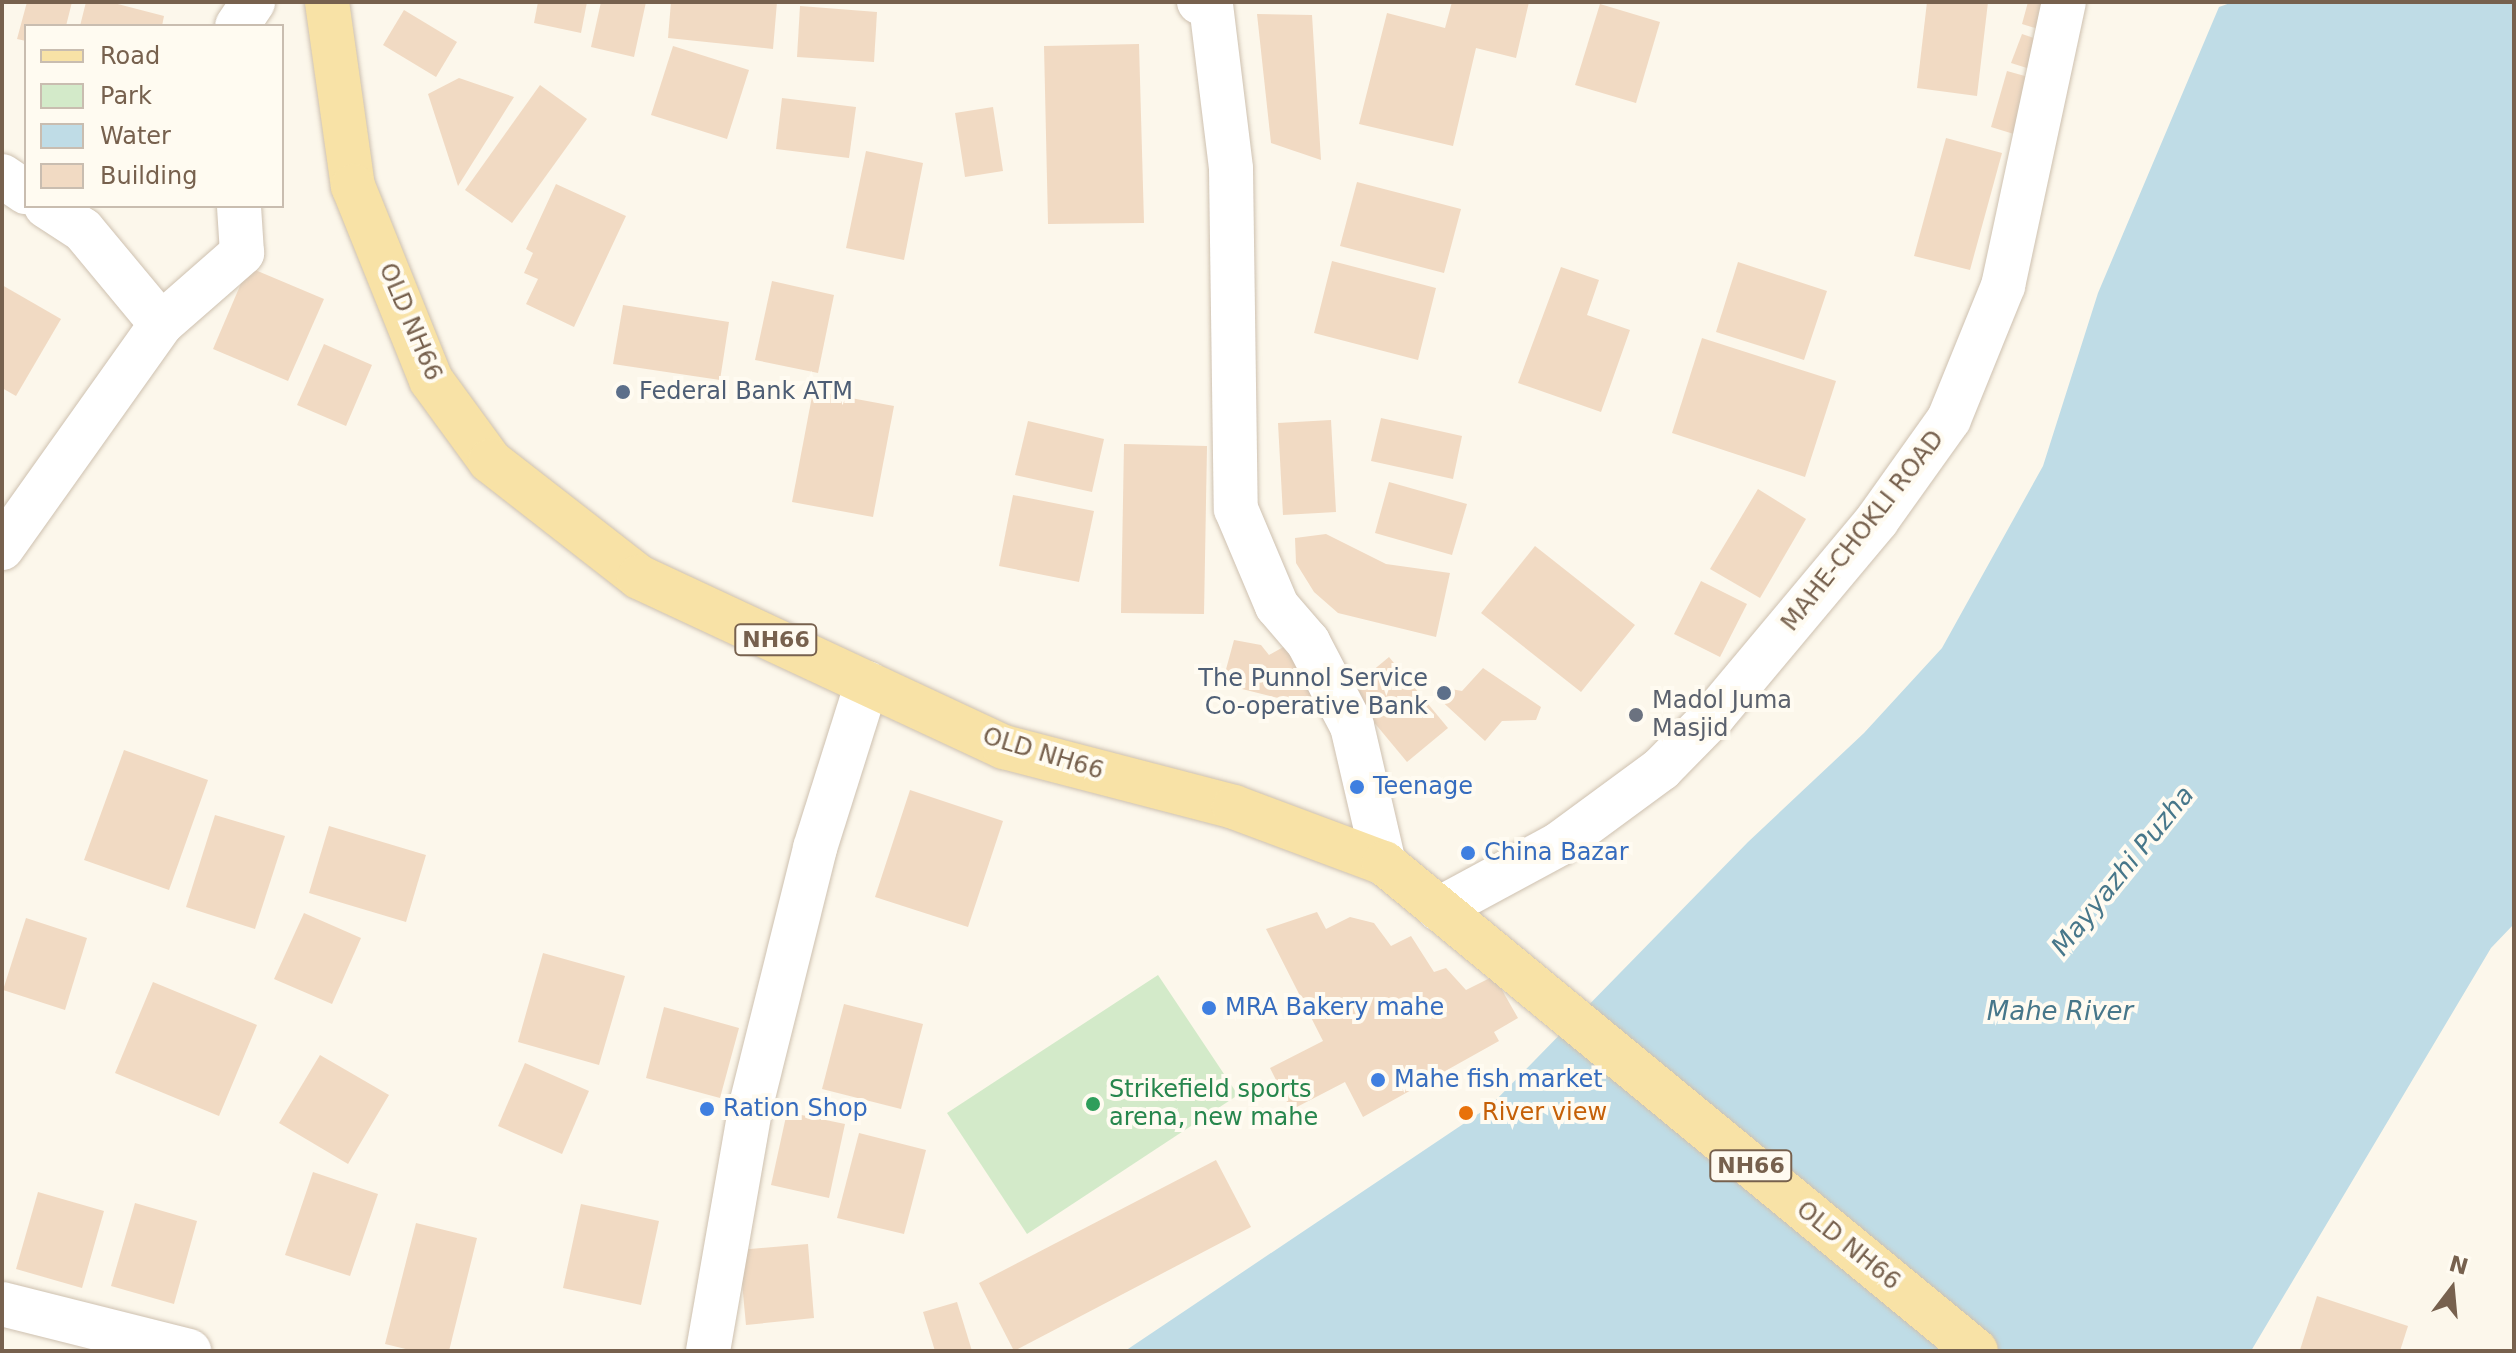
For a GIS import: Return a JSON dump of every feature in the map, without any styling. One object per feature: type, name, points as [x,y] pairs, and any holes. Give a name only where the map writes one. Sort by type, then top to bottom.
[{"type":"main road","name":"OLD NH66","points":[[327,2],[353,186],[431,380],[490,461],[639,577],[1004,747],[1234,807],[1384,863],[1976,1351]]},
{"type":"street","points":[[238,24],[253,2]]},
{"type":"street","name":"MAHE-CHOKLI ROAD","points":[[1439,909],[1559,844],[1661,769],[1767,654],[1877,520],[1949,419],[2003,286],[2064,2]]},
{"type":"street","points":[[1207,3],[1231,169],[1236,509],[1277,606],[1308,642],[1352,726],[1384,863]]},
{"type":"street","points":[[2,176],[24,191]]},
{"type":"street","points":[[49,208],[83,230],[161,324]]},
{"type":"street","points":[[2,548],[161,324],[242,253],[239,208]]},
{"type":"street","points":[[708,1351],[751,1105],[815,848],[867,683]]},
{"type":"street","points":[[2,1304],[189,1351]]},
{"type":"green space","name":"Strikefield sports arena, new mahe","points":[[1158,975],[1238,1095],[1027,1234],[947,1113]]},
{"type":"water","name":"Mahe River","points":[[2233,2],[2514,2],[2514,924],[2491,948],[2251,1351],[1125,1351],[1490,1106],[1748,842],[1864,733],[1942,648],[2043,466],[2098,293],[2219,7]]},
{"type":"building","points":[[27,2],[72,2],[66,24],[24,24],[24,41],[17,39]]},
{"type":"building","points":[[86,2],[110,2],[164,16],[162,24],[80,24]]},
{"type":"building","points":[[538,2],[587,2],[581,33],[534,23]]},
{"type":"building","points":[[601,2],[646,2],[634,57],[591,47]]},
{"type":"building","points":[[671,2],[777,2],[773,49],[668,38]]},
{"type":"building","points":[[1452,2],[1529,2],[1516,58],[1476,48],[1453,146],[1359,124],[1387,13],[1445,28]]},
{"type":"building","points":[[1927,2],[1988,2],[1977,96],[1917,88]]},
{"type":"building","points":[[2028,2],[2056,2],[2048,32],[2022,24]]},
{"type":"building","points":[[1600,4],[1660,22],[1636,103],[1575,85]]},
{"type":"building","points":[[800,6],[877,12],[874,62],[797,57]]},
{"type":"building","points":[[404,10],[457,42],[436,77],[383,45]]},
{"type":"building","points":[[1257,14],[1312,15],[1321,160],[1271,143]]},
{"type":"building","points":[[2022,34],[2046,42],[2036,71],[2011,63]]},
{"type":"building","points":[[1139,44],[1144,223],[1048,224],[1044,46]]},
{"type":"building","points":[[673,46],[749,70],[727,139],[651,115]]},
{"type":"building","points":[[2007,71],[2032,78],[2017,135],[1991,127]]},
{"type":"building","points":[[459,78],[514,97],[458,186],[428,94]]},
{"type":"building","points":[[540,85],[587,119],[512,223],[465,190]]},
{"type":"building","points":[[782,98],[856,107],[849,158],[776,149]]},
{"type":"building","points":[[993,107],[1003,171],[965,177],[955,113]]},
{"type":"building","points":[[1946,138],[2002,153],[1970,270],[1914,256]]},
{"type":"building","points":[[866,151],[923,163],[904,260],[846,248]]},
{"type":"building","points":[[1357,182],[1461,209],[1444,273],[1340,246]]},
{"type":"building","points":[[556,184],[626,216],[574,327],[526,304],[538,279],[524,273],[533,253],[526,249]]},
{"type":"building","points":[[1332,261],[1436,288],[1418,360],[1314,333]]},
{"type":"building","points":[[1738,262],[1827,291],[1804,360],[1716,332]]},
{"type":"building","points":[[248,267],[324,299],[288,381],[213,349]]},
{"type":"building","points":[[1561,267],[1599,280],[1587,315],[1630,330],[1601,412],[1518,383]]},
{"type":"building","points":[[772,281],[834,295],[818,373],[755,360]]},
{"type":"building","points":[[2,285],[61,319],[16,396],[2,388]]},
{"type":"building","points":[[623,305],[729,322],[720,380],[613,364]]},
{"type":"building","points":[[1702,338],[1836,381],[1805,477],[1672,433]]},
{"type":"building","points":[[324,344],[372,365],[346,426],[297,405]]},
{"type":"building","points":[[813,391],[894,406],[873,517],[792,502]]},
{"type":"building","points":[[1381,418],[1462,436],[1453,479],[1371,461]]},
{"type":"building","points":[[1331,420],[1336,512],[1283,515],[1278,423]]},
{"type":"building","points":[[1028,421],[1104,439],[1092,492],[1015,475]]},
{"type":"building","points":[[1124,444],[1207,446],[1204,614],[1121,613]]},
{"type":"building","points":[[1389,482],[1467,504],[1452,555],[1375,533]]},
{"type":"building","points":[[1758,489],[1806,519],[1760,598],[1710,569]]},
{"type":"building","points":[[1013,495],[1094,511],[1079,582],[999,566]]},
{"type":"building","points":[[1326,534],[1386,564],[1450,573],[1436,637],[1338,613],[1314,592],[1296,563],[1295,538]]},
{"type":"building","points":[[1535,546],[1635,625],[1581,692],[1481,613]]},
{"type":"building","points":[[1701,581],[1747,604],[1720,657],[1674,634]]},
{"type":"building","points":[[1234,640],[1261,645],[1269,655],[1294,641],[1323,694],[1302,704],[1222,684]]},
{"type":"building","points":[[1389,657],[1448,728],[1407,762],[1348,691]]},
{"type":"building","points":[[1483,668],[1541,707],[1536,720],[1502,721],[1485,741],[1436,696],[1451,689],[1462,691]]},
{"type":"building","points":[[124,750],[208,780],[169,890],[84,860]]},
{"type":"building","points":[[910,790],[1003,821],[968,927],[875,897]]},
{"type":"building","points":[[215,815],[285,836],[255,929],[186,907]]},
{"type":"building","points":[[329,826],[426,855],[406,922],[309,893]]},
{"type":"building","points":[[1317,912],[1326,929],[1350,917],[1374,923],[1391,946],[1411,936],[1434,972],[1446,968],[1466,990],[1494,976],[1518,1018],[1494,1032],[1499,1041],[1363,1117],[1345,1082],[1291,1110],[1270,1068],[1323,1041],[1266,929]]},
{"type":"building","points":[[304,913],[361,938],[332,1004],[274,979]]},
{"type":"building","points":[[26,918],[87,938],[65,1010],[3,990]]},
{"type":"building","points":[[543,953],[625,976],[599,1065],[518,1042]]},
{"type":"building","points":[[153,982],[257,1025],[219,1116],[115,1073]]},
{"type":"building","points":[[844,1004],[923,1024],[901,1109],[822,1089]]},
{"type":"building","points":[[664,1007],[739,1028],[720,1098],[646,1078]]},
{"type":"building","points":[[320,1055],[389,1095],[348,1164],[279,1123]]},
{"type":"building","points":[[525,1063],[589,1091],[562,1154],[498,1126]]},
{"type":"building","points":[[787,1112],[845,1124],[829,1198],[771,1185]]},
{"type":"building","points":[[859,1133],[926,1150],[904,1234],[837,1218]]},
{"type":"building","points":[[1216,1160],[1251,1227],[1014,1351],[979,1283]]},
{"type":"building","points":[[313,1172],[378,1194],[350,1276],[285,1255]]},
{"type":"building","points":[[38,1192],[104,1211],[82,1288],[16,1269]]},
{"type":"building","points":[[135,1203],[197,1221],[174,1304],[111,1286]]},
{"type":"building","points":[[581,1204],[659,1221],[641,1305],[563,1288]]},
{"type":"building","points":[[416,1223],[477,1238],[449,1351],[414,1351],[385,1344]]},
{"type":"building","points":[[808,1244],[814,1318],[746,1325],[739,1250]]},
{"type":"building","points":[[2317,1296],[2408,1326],[2400,1351],[2300,1350]]},
{"type":"building","points":[[957,1302],[972,1351],[935,1351],[923,1312]]},
{"type":"place","name":"Federal Bank ATM","points":[[623,392]]},
{"type":"place","name":"The Punnol Service Co-operative Bank","points":[[1444,693]]},
{"type":"place","name":"Madol Juma Masjid","points":[[1636,715]]},
{"type":"place","name":"Teenage","points":[[1357,787]]},
{"type":"place","name":"China Bazar","points":[[1468,853]]},
{"type":"place","name":"MRA Bakery mahe","points":[[1209,1008]]},
{"type":"place","name":"Mahe fish market","points":[[1378,1080]]},
{"type":"place","name":"Strikefield sports arena, new mahe","points":[[1093,1104]]},
{"type":"place","name":"Ration Shop","points":[[707,1109]]},
{"type":"place","name":"River view","points":[[1466,1113]]},
{"type":"water label","name":"Mayyazhi Puzha","points":[[2123,871]]}]
